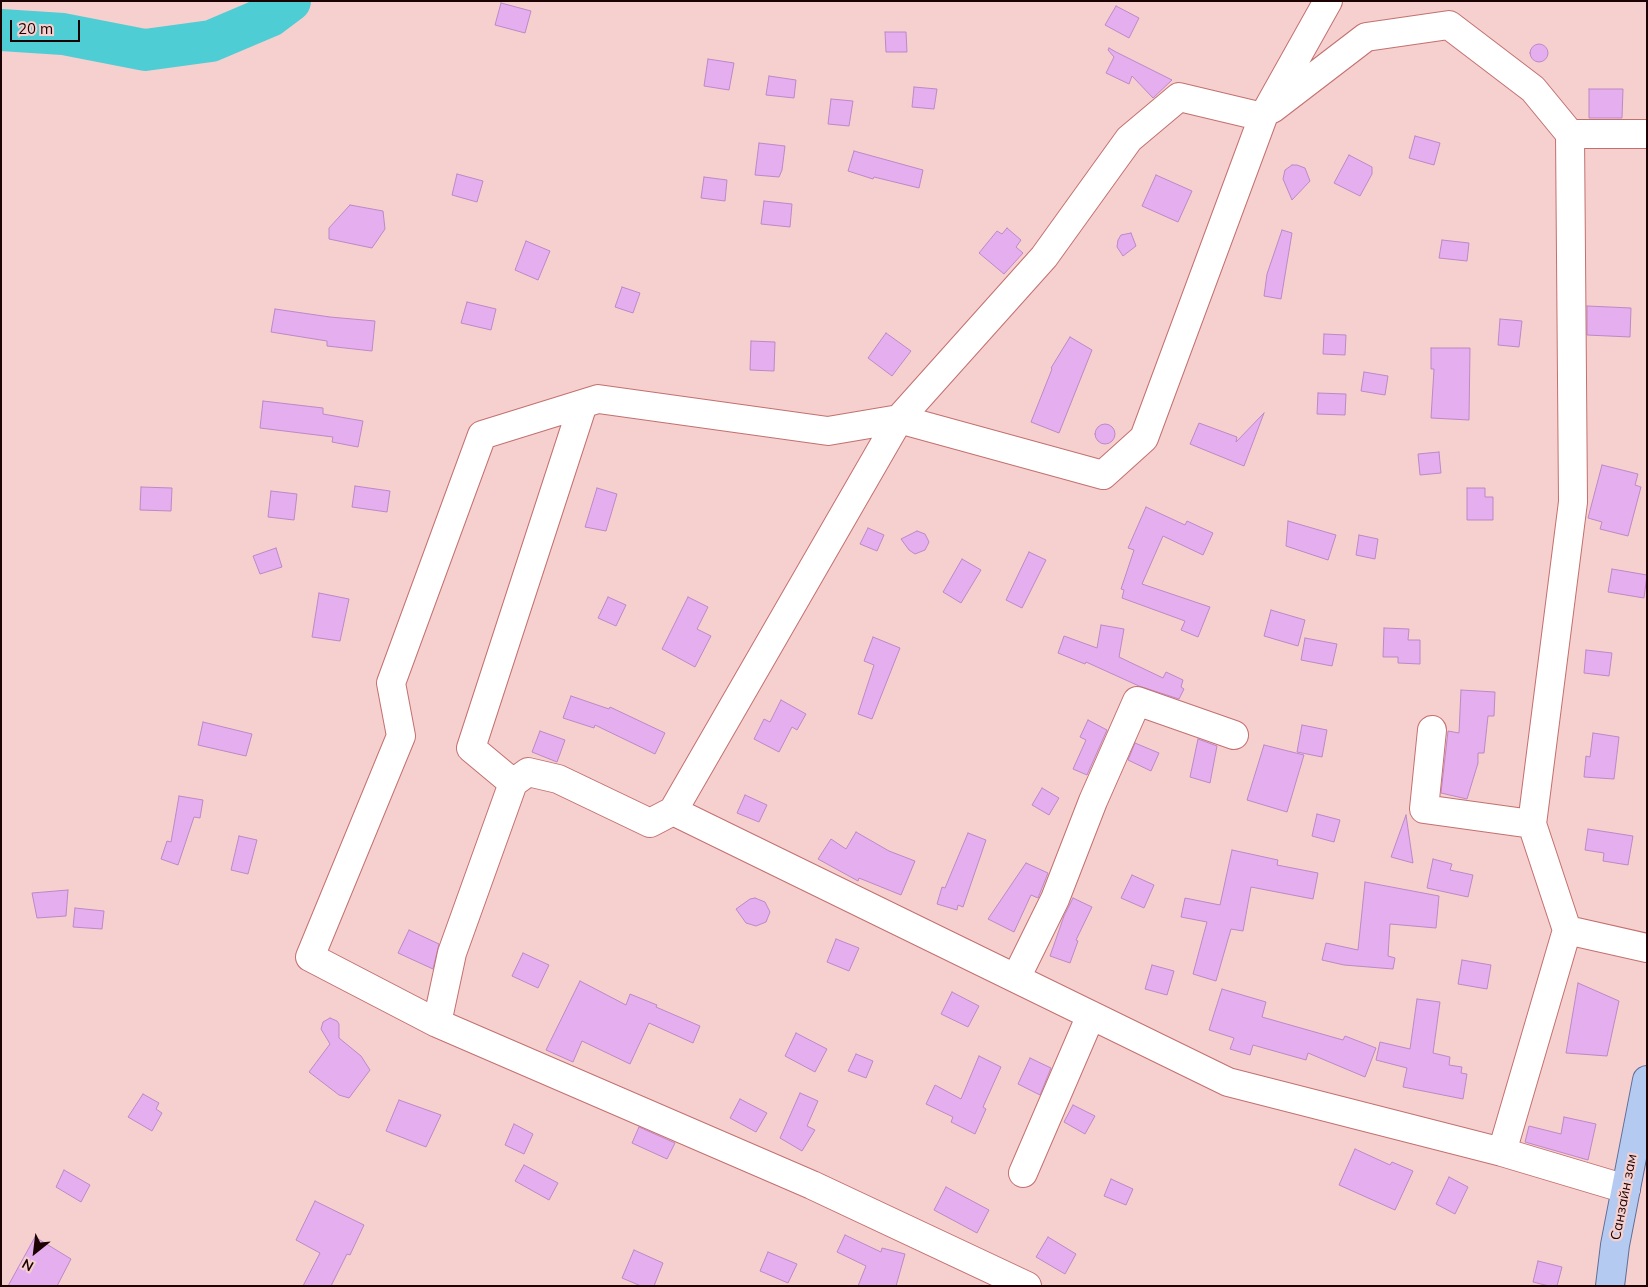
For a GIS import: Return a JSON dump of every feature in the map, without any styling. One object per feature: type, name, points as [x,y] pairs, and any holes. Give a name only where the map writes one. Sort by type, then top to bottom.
[{"type":"main road","name":"Санзайн зам","points":[[1610,1286],[1615,1245],[1647,1080]]},
{"type":"street","points":[[1027,1286],[803,1181],[437,1023],[310,958],[401,736],[390,683],[482,434],[598,399],[828,431],[898,419],[1103,475],[1144,438],[1263,116],[1327,2]]},
{"type":"street","points":[[1263,116],[1366,37],[1449,24],[1533,89],[1570,134],[1573,502],[1532,824],[1568,930],[1502,1152]]},
{"type":"street","points":[[437,1023],[452,953],[513,783],[528,772],[558,779],[650,823],[673,811],[898,419],[1044,257],[1129,139],[1179,97],[1263,116]]},
{"type":"street","points":[[1570,134],[1647,134]]},
{"type":"street","points":[[513,783],[471,748],[583,404]]},
{"type":"street","points":[[1016,978],[1055,899],[1094,801],[1137,702],[1234,734]]},
{"type":"street","points":[[1432,730],[1424,809],[1532,824]]},
{"type":"street","points":[[673,811],[1228,1082],[1502,1152],[1626,1189]]},
{"type":"street","points":[[1568,930],[1647,948]]},
{"type":"street","points":[[1024,1173],[1091,1015]]},
{"type":"building","points":[[501,3],[531,11],[525,33],[495,25]]},
{"type":"building","points":[[1116,6],[1139,18],[1129,38],[1105,25]]},
{"type":"building","points":[[885,32],[906,32],[907,52],[886,52]]},
{"type":"building","points":[[1535,44],[1543,44],[1548,49],[1546,60],[1535,62],[1530,57],[1530,49]]},
{"type":"building","points":[[1109,48],[1172,80],[1153,98],[1132,76],[1129,84],[1106,73],[1114,57],[1108,50]]},
{"type":"building","points":[[708,59],[734,63],[729,90],[704,86]]},
{"type":"building","points":[[769,76],[796,80],[794,98],[766,95]]},
{"type":"building","points":[[914,87],[937,89],[934,109],[912,107]]},
{"type":"building","points":[[1589,89],[1623,89],[1622,118],[1589,118]]},
{"type":"building","points":[[831,99],[853,101],[849,126],[828,124]]},
{"type":"building","points":[[1415,136],[1440,143],[1434,165],[1409,158]]},
{"type":"building","points":[[759,143],[785,146],[782,170],[779,177],[755,175]]},
{"type":"building","points":[[854,151],[923,170],[919,188],[874,177],[873,179],[848,171]]},
{"type":"building","points":[[1349,155],[1372,167],[1372,174],[1360,196],[1334,183]]},
{"type":"building","points":[[1292,165],[1305,168],[1310,181],[1292,200],[1283,179],[1285,170]]},
{"type":"building","points":[[457,174],[483,181],[477,202],[452,195]]},
{"type":"building","points":[[1156,175],[1192,191],[1178,222],[1142,206]]},
{"type":"building","points":[[704,177],[727,180],[725,201],[701,198]]},
{"type":"building","points":[[764,201],[792,204],[790,227],[761,224]]},
{"type":"building","points":[[350,205],[383,211],[385,229],[372,248],[329,239],[329,228]]},
{"type":"building","points":[[1007,228],[1021,240],[1016,247],[1023,253],[1004,274],[979,253],[997,231],[1002,234]]},
{"type":"building","points":[[1282,230],[1292,233],[1281,299],[1264,296],[1267,274]]},
{"type":"building","points":[[1131,233],[1136,246],[1123,256],[1117,247],[1118,240],[1121,235]]},
{"type":"building","points":[[1442,240],[1469,243],[1467,261],[1439,258]]},
{"type":"building","points":[[526,241],[550,251],[538,280],[515,270]]},
{"type":"building","points":[[622,287],[640,293],[633,313],[615,307]]},
{"type":"building","points":[[467,302],[496,309],[491,330],[461,323]]},
{"type":"building","points":[[1587,306],[1631,308],[1630,337],[1587,335]]},
{"type":"building","points":[[275,309],[375,321],[372,351],[327,346],[327,341],[271,332]]},
{"type":"building","points":[[1500,319],[1522,321],[1519,347],[1498,345]]},
{"type":"building","points":[[886,333],[911,351],[892,376],[868,358]]},
{"type":"building","points":[[1324,334],[1346,335],[1345,355],[1323,354]]},
{"type":"building","points":[[1070,337],[1092,350],[1059,433],[1031,422],[1051,368]]},
{"type":"building","points":[[751,341],[775,342],[774,371],[750,370]]},
{"type":"building","points":[[1431,348],[1470,348],[1469,420],[1431,418],[1434,369],[1431,369]]},
{"type":"building","points":[[1364,372],[1388,376],[1385,395],[1361,391]]},
{"type":"building","points":[[1318,393],[1346,394],[1345,415],[1317,414]]},
{"type":"building","points":[[263,401],[323,408],[323,414],[363,421],[358,447],[332,442],[333,437],[260,428]]},
{"type":"building","points":[[1264,413],[1244,466],[1190,444],[1199,423],[1237,437],[1236,442]]},
{"type":"building","points":[[1105,424],[1112,427],[1115,434],[1112,441],[1105,444],[1098,441],[1095,434],[1098,427]]},
{"type":"building","points":[[1439,452],[1441,473],[1420,475],[1418,454]]},
{"type":"building","points":[[1602,465],[1638,474],[1635,485],[1641,487],[1628,536],[1600,529],[1602,522],[1588,518]]},
{"type":"building","points":[[355,486],[390,491],[387,512],[352,507]]},
{"type":"building","points":[[141,487],[172,488],[171,511],[140,510]]},
{"type":"building","points":[[597,488],[617,494],[606,531],[585,527]]},
{"type":"building","points":[[1467,488],[1485,488],[1485,497],[1493,497],[1493,520],[1467,520]]},
{"type":"building","points":[[271,491],[297,494],[294,520],[268,517]]},
{"type":"building","points":[[1146,507],[1185,525],[1187,521],[1213,533],[1203,555],[1163,536],[1142,584],[1210,607],[1198,637],[1181,630],[1185,621],[1122,598],[1124,590],[1121,589],[1134,550],[1128,548]]},
{"type":"building","points":[[1288,521],[1336,535],[1328,560],[1286,546]]},
{"type":"building","points":[[868,528],[884,535],[877,551],[860,544]]},
{"type":"building","points":[[917,531],[925,534],[929,542],[925,550],[915,554],[909,550],[901,539]]},
{"type":"building","points":[[1359,535],[1378,539],[1375,559],[1356,555]]},
{"type":"building","points":[[276,548],[282,567],[260,574],[253,556]]},
{"type":"building","points":[[1029,552],[1046,560],[1022,608],[1006,600]]},
{"type":"building","points":[[962,559],[981,570],[961,603],[943,592]]},
{"type":"building","points":[[1612,569],[1647,575],[1644,598],[1608,592]]},
{"type":"building","points":[[319,593],[349,599],[340,641],[312,637]]},
{"type":"building","points":[[608,597],[626,605],[616,626],[598,618]]},
{"type":"building","points":[[688,597],[708,607],[697,629],[711,636],[695,667],[662,649]]},
{"type":"building","points":[[1271,610],[1305,620],[1298,646],[1264,636]]},
{"type":"building","points":[[1101,625],[1124,629],[1119,657],[1163,678],[1166,672],[1183,680],[1181,687],[1184,689],[1179,699],[1139,686],[1086,662],[1085,664],[1058,653],[1064,636],[1097,648]]},
{"type":"building","points":[[1384,628],[1409,629],[1408,640],[1420,640],[1420,664],[1398,663],[1398,657],[1383,657]]},
{"type":"building","points":[[873,637],[900,648],[872,719],[858,714],[874,665],[864,661]]},
{"type":"building","points":[[1305,638],[1337,644],[1332,666],[1301,660]]},
{"type":"building","points":[[1586,650],[1612,653],[1609,676],[1584,673]]},
{"type":"building","points":[[1461,690],[1495,692],[1494,716],[1488,716],[1484,753],[1478,753],[1478,763],[1467,799],[1441,793],[1448,731],[1459,733]]},
{"type":"building","points":[[571,696],[609,709],[610,707],[665,733],[655,754],[595,725],[594,728],[563,718]]},
{"type":"building","points":[[781,700],[806,714],[797,730],[792,727],[779,752],[754,739],[764,719],[770,722]]},
{"type":"building","points":[[1088,720],[1107,730],[1087,775],[1073,769],[1086,740],[1080,737]]},
{"type":"building","points":[[203,722],[252,734],[246,756],[198,745]]},
{"type":"building","points":[[1302,725],[1327,730],[1322,757],[1297,752]]},
{"type":"building","points":[[540,731],[565,740],[557,762],[532,752]]},
{"type":"building","points":[[1593,733],[1619,737],[1614,779],[1584,777],[1586,756],[1590,757]]},
{"type":"building","points":[[1198,739],[1217,746],[1210,783],[1190,777]]},
{"type":"building","points":[[1135,743],[1159,753],[1151,771],[1128,760]]},
{"type":"building","points":[[1264,745],[1304,755],[1287,812],[1247,800]]},
{"type":"building","points":[[1042,788],[1059,798],[1049,815],[1032,805]]},
{"type":"building","points":[[745,795],[767,805],[759,822],[737,813]]},
{"type":"building","points":[[179,796],[203,800],[200,818],[194,817],[178,865],[161,859],[167,841],[171,842]]},
{"type":"building","points":[[1317,814],[1340,820],[1334,842],[1312,836]]},
{"type":"building","points":[[1406,815],[1413,863],[1391,857]]},
{"type":"building","points":[[1588,829],[1633,836],[1628,865],[1603,861],[1604,853],[1585,850]]},
{"type":"building","points":[[856,832],[889,851],[915,861],[901,895],[859,878],[858,881],[818,859],[831,839],[846,849]]},
{"type":"building","points":[[968,833],[986,840],[963,907],[958,905],[957,910],[937,904],[942,887],[945,888]]},
{"type":"building","points":[[239,836],[257,840],[248,874],[231,870]]},
{"type":"building","points":[[1232,850],[1278,860],[1277,865],[1318,873],[1313,899],[1251,887],[1243,931],[1231,929],[1216,981],[1193,974],[1207,922],[1181,917],[1185,898],[1220,905]]},
{"type":"building","points":[[1433,859],[1452,864],[1450,870],[1473,875],[1468,897],[1427,888]]},
{"type":"building","points":[[1026,863],[1048,873],[1038,898],[1031,895],[1014,932],[988,919]]},
{"type":"building","points":[[1132,875],[1154,885],[1144,908],[1121,898]]},
{"type":"building","points":[[1365,882],[1439,896],[1436,928],[1390,924],[1388,956],[1395,958],[1393,969],[1344,965],[1322,960],[1326,943],[1358,950]]},
{"type":"building","points":[[68,890],[66,916],[37,918],[32,893]]},
{"type":"building","points":[[755,898],[765,902],[770,912],[766,922],[756,926],[746,923],[736,909],[750,899]]},
{"type":"building","points":[[1073,898],[1092,907],[1076,940],[1078,941],[1070,963],[1050,956],[1064,916]]},
{"type":"building","points":[[75,908],[104,911],[102,929],[73,927]]},
{"type":"building","points":[[409,930],[439,944],[433,969],[398,953]]},
{"type":"building","points":[[836,939],[859,948],[849,971],[827,962]]},
{"type":"building","points":[[523,953],[549,965],[538,988],[512,976]]},
{"type":"building","points":[[1462,960],[1491,965],[1487,989],[1458,984]]},
{"type":"building","points":[[1152,965],[1174,971],[1167,995],[1145,989]]},
{"type":"building","points":[[580,981],[626,1005],[630,994],[700,1026],[693,1043],[649,1023],[630,1064],[582,1041],[573,1062],[546,1050]]},
{"type":"building","points":[[1578,983],[1619,1001],[1607,1056],[1566,1053]]},
{"type":"building","points":[[1222,989],[1266,1002],[1262,1017],[1343,1040],[1345,1036],[1376,1048],[1365,1077],[1308,1053],[1306,1060],[1253,1045],[1250,1055],[1230,1049],[1234,1038],[1209,1030]]},
{"type":"building","points":[[952,992],[979,1006],[968,1027],[941,1014]]},
{"type":"building","points":[[1417,999],[1440,1002],[1433,1053],[1450,1057],[1449,1065],[1462,1067],[1461,1073],[1467,1074],[1463,1099],[1403,1087],[1407,1068],[1376,1060],[1380,1042],[1410,1049]]},
{"type":"building","points":[[330,1018],[339,1024],[339,1038],[361,1056],[370,1070],[349,1098],[339,1095],[309,1072],[330,1044],[321,1029],[323,1022]]},
{"type":"building","points":[[796,1033],[827,1049],[815,1072],[785,1056]]},
{"type":"building","points":[[856,1054],[873,1061],[866,1078],[848,1071]]},
{"type":"building","points":[[979,1056],[1001,1067],[983,1107],[986,1109],[975,1134],[951,1122],[953,1117],[926,1104],[935,1085],[961,1099]]},
{"type":"building","points":[[1030,1058],[1051,1068],[1040,1095],[1018,1084]]},
{"type":"building","points":[[800,1093],[818,1101],[807,1126],[815,1130],[802,1151],[780,1138]]},
{"type":"building","points":[[143,1094],[159,1103],[156,1109],[162,1113],[152,1131],[128,1117]]},
{"type":"building","points":[[740,1099],[767,1113],[756,1132],[730,1118]]},
{"type":"building","points":[[399,1100],[441,1115],[426,1147],[386,1131]]},
{"type":"building","points":[[1073,1105],[1095,1116],[1085,1134],[1064,1122]]},
{"type":"building","points":[[1564,1117],[1596,1124],[1588,1160],[1525,1142],[1529,1126],[1561,1134]]},
{"type":"building","points":[[514,1124],[533,1134],[524,1154],[505,1145]]},
{"type":"building","points":[[639,1127],[675,1143],[667,1159],[632,1143]]},
{"type":"building","points":[[1355,1149],[1390,1165],[1392,1162],[1413,1171],[1395,1210],[1339,1185]]},
{"type":"building","points":[[524,1165],[558,1183],[549,1200],[515,1181]]},
{"type":"building","points":[[64,1170],[90,1185],[81,1202],[56,1187]]},
{"type":"building","points":[[1449,1177],[1468,1187],[1455,1214],[1436,1204]]},
{"type":"building","points":[[1111,1179],[1133,1189],[1126,1205],[1104,1196]]},
{"type":"building","points":[[946,1187],[989,1210],[977,1233],[934,1210]]},
{"type":"building","points":[[315,1201],[364,1225],[350,1255],[347,1254],[331,1286],[303,1286],[320,1253],[296,1240]]},
{"type":"building","points":[[845,1235],[881,1252],[882,1248],[905,1254],[896,1286],[858,1286],[866,1266],[837,1252]]},
{"type":"building","points":[[35,1237],[71,1259],[57,1286],[8,1286]]},
{"type":"building","points":[[1048,1237],[1076,1254],[1065,1274],[1036,1257]]},
{"type":"building","points":[[634,1250],[663,1263],[654,1286],[641,1286],[622,1278]]},
{"type":"building","points":[[768,1252],[797,1264],[788,1283],[760,1271]]},
{"type":"building","points":[[1538,1261],[1562,1267],[1557,1286],[1533,1282]]},
{"type":"waterway","points":[[1,30],[63,34],[145,50],[211,41],[270,16],[290,1]]}]
